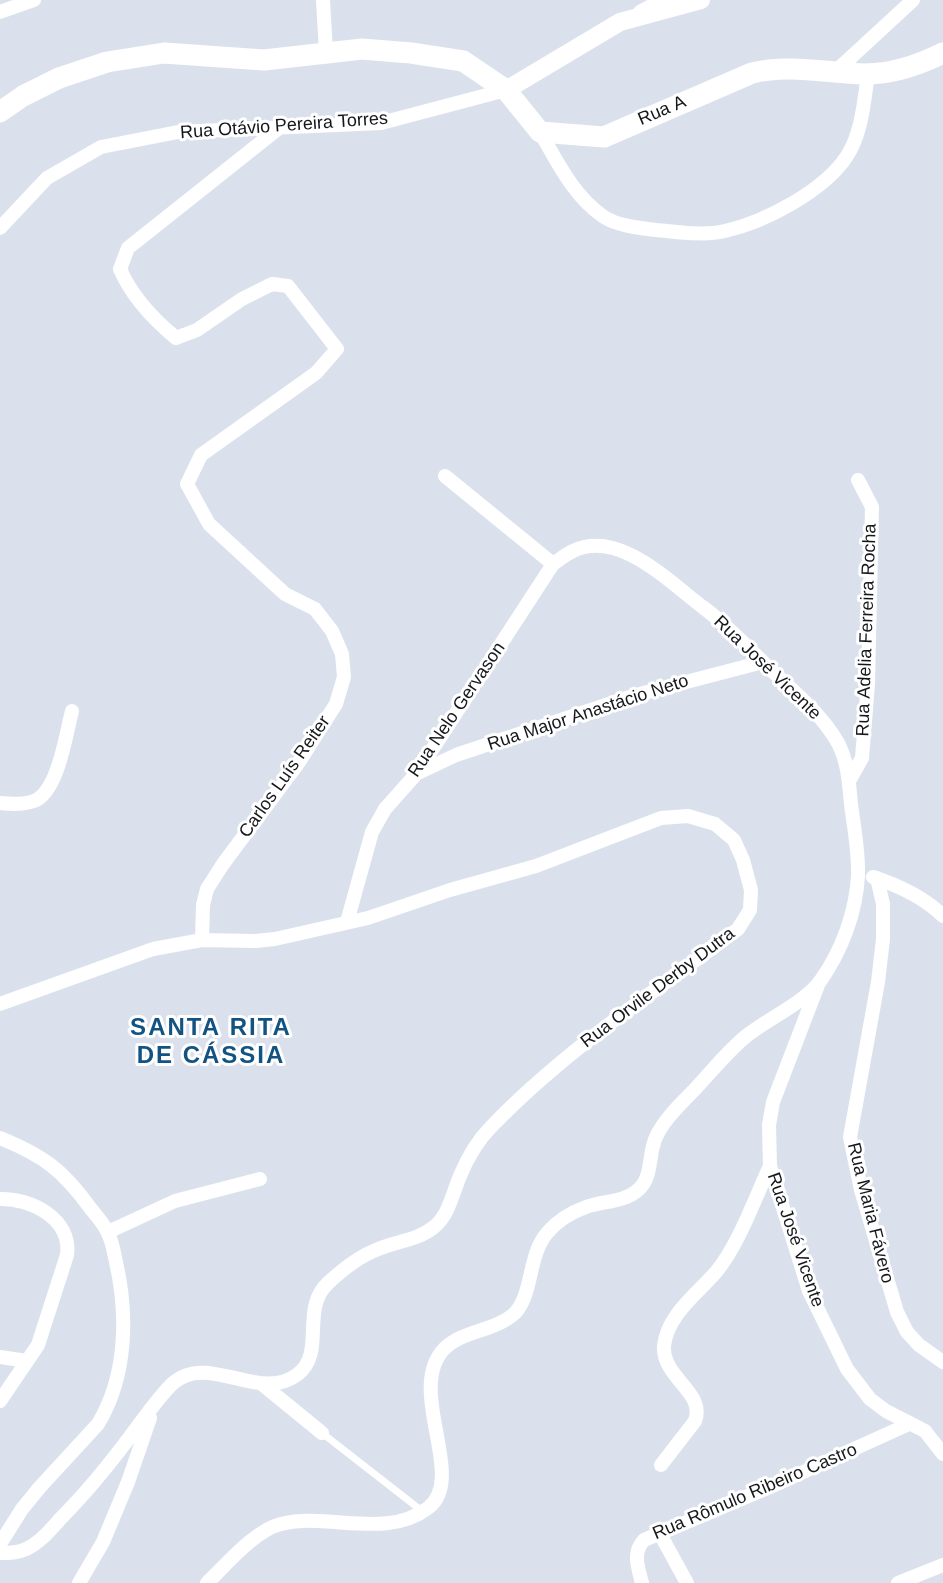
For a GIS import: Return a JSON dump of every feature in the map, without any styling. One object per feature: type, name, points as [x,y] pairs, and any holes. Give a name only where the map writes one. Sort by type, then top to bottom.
[{"type":"main road","points":[[0,111],[59,78],[107,62],[164,53],[264,60],[362,49],[463,61],[506,90],[540,132]]},
{"type":"main road","name":"Rua A","points":[[540,132],[604,137],[752,73],[773,68],[868,74],[912,67],[943,53]]},
{"type":"street","points":[[0,12],[34,0]]},
{"type":"street","points":[[323,0],[327,52]]},
{"type":"street","points":[[620,22],[662,0]]},
{"type":"street","name":"Rua Otávio Pereira Torres","points":[[0,229],[47,178],[101,147],[178,132],[381,123],[506,90],[620,22],[701,0]]},
{"type":"street","points":[[835,72],[913,0]]},
{"type":"street","points":[[540,132],[582,199],[606,218],[652,229],[703,233],[724,231],[777,211],[807,194],[829,177],[847,156],[856,136],[864,107],[868,74]]},
{"type":"street","name":"Carlos Luís Reiter","points":[[202,940],[203,905],[207,889],[336,704],[344,677],[342,654],[332,631],[315,609],[285,594],[209,524],[187,484],[201,456],[316,373],[337,349],[288,286],[272,284],[242,299],[197,330],[176,338],[156,322],[127,285],[120,269],[128,248],[279,128]]},
{"type":"street","points":[[445,476],[553,564]]},
{"type":"street","name":"Rua Adelia Ferreira Rocha","points":[[849,780],[862,758],[868,684],[872,507],[858,480]]},
{"type":"street","name":"Rua José Vicente","points":[[574,550],[599,545],[630,553],[712,614],[830,729],[845,757],[858,873],[849,923],[837,952],[819,983],[773,1102],[769,1125],[770,1166],[809,1291],[847,1369],[870,1399],[925,1431],[943,1454]]},
{"type":"street","name":"Rua Nelo Gervason","points":[[347,922],[372,832],[385,808],[417,773],[553,564],[574,550]]},
{"type":"street","name":"Rua Major Anastácio Neto","points":[[417,773],[457,755],[636,695],[763,662]]},
{"type":"street","points":[[0,803],[35,801],[46,794],[53,781],[72,711]]},
{"type":"street","name":"Rua Orvile Derby Dutra","points":[[0,1004],[153,949],[202,940],[255,941],[391,911],[450,890],[536,866],[643,824],[675,817],[688,816],[715,824],[734,840],[751,890],[750,911],[738,929],[566,1058],[488,1129],[461,1174],[447,1209],[436,1226],[418,1238],[377,1249],[359,1258],[326,1285],[316,1302],[309,1360],[299,1373],[285,1382],[262,1384],[198,1373],[185,1375],[173,1383],[155,1403],[92,1487],[38,1542],[25,1550],[0,1553]]},
{"type":"street","points":[[858,873],[901,888],[935,908],[943,916]]},
{"type":"street","name":"Rua Maria Fávero","points":[[877,878],[883,904],[883,939],[878,982],[850,1137],[864,1202],[897,1312],[907,1332],[919,1345],[943,1362]]},
{"type":"street","points":[[207,1583],[259,1535],[277,1524],[377,1524],[408,1519],[430,1507],[440,1493],[443,1474],[432,1392],[434,1368],[444,1350],[517,1311],[523,1301],[534,1258],[545,1235],[562,1219],[584,1207],[629,1196],[641,1188],[648,1176],[656,1135],[669,1117],[744,1038],[819,983]]},
{"type":"street","points":[[0,1138],[32,1151],[51,1163],[74,1185],[108,1232],[121,1284],[124,1316],[122,1349],[106,1410],[98,1424],[27,1502],[0,1544]]},
{"type":"street","points":[[661,1465],[698,1414],[694,1398],[674,1376],[666,1360],[664,1346],[669,1329],[682,1308],[718,1270],[729,1254],[770,1166]]},
{"type":"street","points":[[108,1232],[175,1201],[260,1179]]},
{"type":"street","points":[[0,1199],[19,1200],[34,1205],[58,1223],[66,1232],[69,1242],[38,1345],[0,1401]]},
{"type":"street","points":[[0,1357],[27,1360]]},
{"type":"street","points":[[262,1384],[322,1433]]},
{"type":"street","name":"Rua Orvile Derby Dutra","points":[[79,1583],[103,1542],[128,1482],[155,1403]]},
{"type":"street","name":"Rua Rômulo Ribeiro Castro","points":[[642,1583],[636,1556],[638,1546],[644,1540],[909,1424]]},
{"type":"street","points":[[659,1532],[687,1583]]},
{"type":"street","points":[[898,1583],[943,1565]]},
{"type":"lane","points":[[322,1433],[422,1511]]},
{"type":"district","name":"SANTA RITA DE CÁSSIA","points":[[211,1042]]}]
